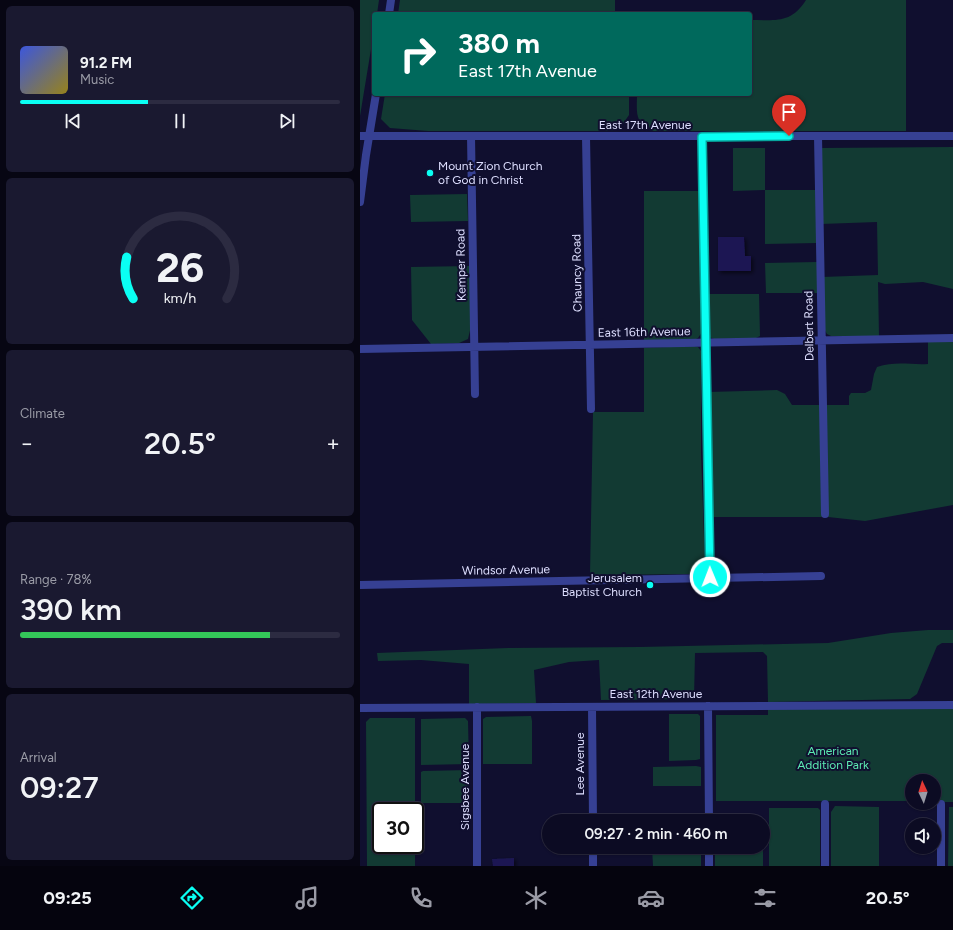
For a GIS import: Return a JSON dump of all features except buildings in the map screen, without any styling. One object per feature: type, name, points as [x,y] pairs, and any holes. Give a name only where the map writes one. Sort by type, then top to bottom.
[{"type":"street","points":[[389,12],[391,0]]},
{"type":"street","points":[[360,202],[376,96]]},
{"type":"street","name":"East 17th Avenue","points":[[360,136],[953,136]]},
{"type":"street","name":"Kemper Road","points":[[470,136],[475,394]]},
{"type":"street","name":"Delbert Road","points":[[818,136],[824,514]]},
{"type":"street","name":"Chauncy Road","points":[[586,137],[591,409]]},
{"type":"street","points":[[702,137],[710,577]]},
{"type":"street","name":"East 16th Avenue","points":[[360,349],[953,338]]},
{"type":"street","name":"Windsor Avenue","points":[[360,585],[820,576]]},
{"type":"street","name":"East 12th Avenue","points":[[360,708],[953,705]]},
{"type":"street","points":[[708,706],[709,814]]},
{"type":"street","name":"Sigsbee Avenue","points":[[476,707],[477,866]]},
{"type":"street","name":"Lee Avenue","points":[[592,707],[593,814]]},
{"type":"street","points":[[825,804],[825,866]]},
{"type":"street","points":[[941,810],[941,866]]},
{"type":"street","points":[[593,854],[593,866]]},
{"type":"street","points":[[709,854],[709,866]]},
{"type":"green space","points":[[360,0],[379,0],[377,12],[372,12],[372,43],[360,116]]},
{"type":"green space","points":[[400,0],[615,0],[615,12],[398,12]]},
{"type":"green space","points":[[806,0],[906,0],[906,131],[651,131],[639,120],[637,96],[752,96],[752,20],[782,19],[788,17],[800,8]]},
{"type":"green space","points":[[385,96],[629,96],[629,115],[620,128],[611,131],[428,131],[390,128],[381,119]]},
{"type":"green space","points":[[953,147],[953,289],[923,282],[885,284],[878,282],[879,336],[831,336],[827,334],[824,329],[822,277],[878,275],[877,222],[821,224],[821,148]]},
{"type":"green space","points":[[733,148],[765,148],[765,190],[733,191]]},
{"type":"green space","points":[[765,190],[816,190],[817,243],[765,244]]},
{"type":"green space","points":[[644,191],[701,191],[702,332],[698,338],[694,340],[644,341]]},
{"type":"green space","points":[[467,194],[468,221],[411,222],[410,195]]},
{"type":"green space","points":[[817,262],[817,293],[766,293],[765,263]]},
{"type":"green space","points":[[470,266],[471,326],[468,339],[459,343],[431,344],[412,320],[411,267]]},
{"type":"green space","points":[[707,294],[759,294],[760,336],[756,338],[714,339],[709,337]]},
{"type":"green space","points":[[953,341],[953,505],[865,521],[828,517],[711,517],[708,392],[777,390],[785,394],[792,405],[849,405],[849,396],[851,393],[865,393],[871,390],[877,367],[896,364],[928,364],[928,342]]},
{"type":"green space","points":[[698,347],[701,351],[701,452],[705,566],[703,571],[696,574],[590,575],[593,412],[644,412],[644,348]]},
{"type":"green space","points":[[928,630],[953,630],[953,643],[942,643],[937,646],[917,694],[910,699],[768,702],[767,656],[763,652],[695,653],[694,699],[601,700],[599,660],[569,662],[534,670],[536,703],[469,704],[469,664],[421,660],[378,661],[377,653],[508,648],[828,643],[891,633]]},
{"type":"green space","name":"American Addition Park","points":[[953,706],[953,802],[941,802],[941,774],[905,774],[905,801],[716,801],[716,715],[768,715],[768,708]]},
{"type":"green space","points":[[669,714],[698,714],[700,716],[700,759],[669,761]]},
{"type":"green space","points":[[531,716],[532,764],[483,764],[483,719],[486,717]]},
{"type":"green space","points":[[370,718],[415,718],[415,802],[372,802],[372,854],[415,854],[415,866],[367,866],[366,722]]},
{"type":"green space","points":[[465,718],[468,721],[469,764],[421,765],[421,719]]},
{"type":"green space","points":[[653,767],[701,767],[701,786],[653,786]]},
{"type":"green space","points":[[469,770],[469,801],[466,803],[421,802],[421,772]]},
{"type":"green space","points":[[835,806],[879,807],[879,866],[831,866],[831,812]]},
{"type":"green space","points":[[949,807],[953,807],[953,866],[948,866]]},
{"type":"green space","points":[[769,808],[818,808],[820,810],[820,866],[769,866]]},
{"type":"green space","points":[[652,854],[701,854],[701,866],[653,866]]},
{"type":"green space","points":[[715,854],[763,854],[763,866],[715,866]]},
{"type":"place","name":"Mount Zion Church of God in Christ","points":[[430,173]]},
{"type":"place","name":"Jerusalem Baptist Church","points":[[650,585]]},
{"type":"route","points":[[710,577],[702,137],[789,136]]}]
